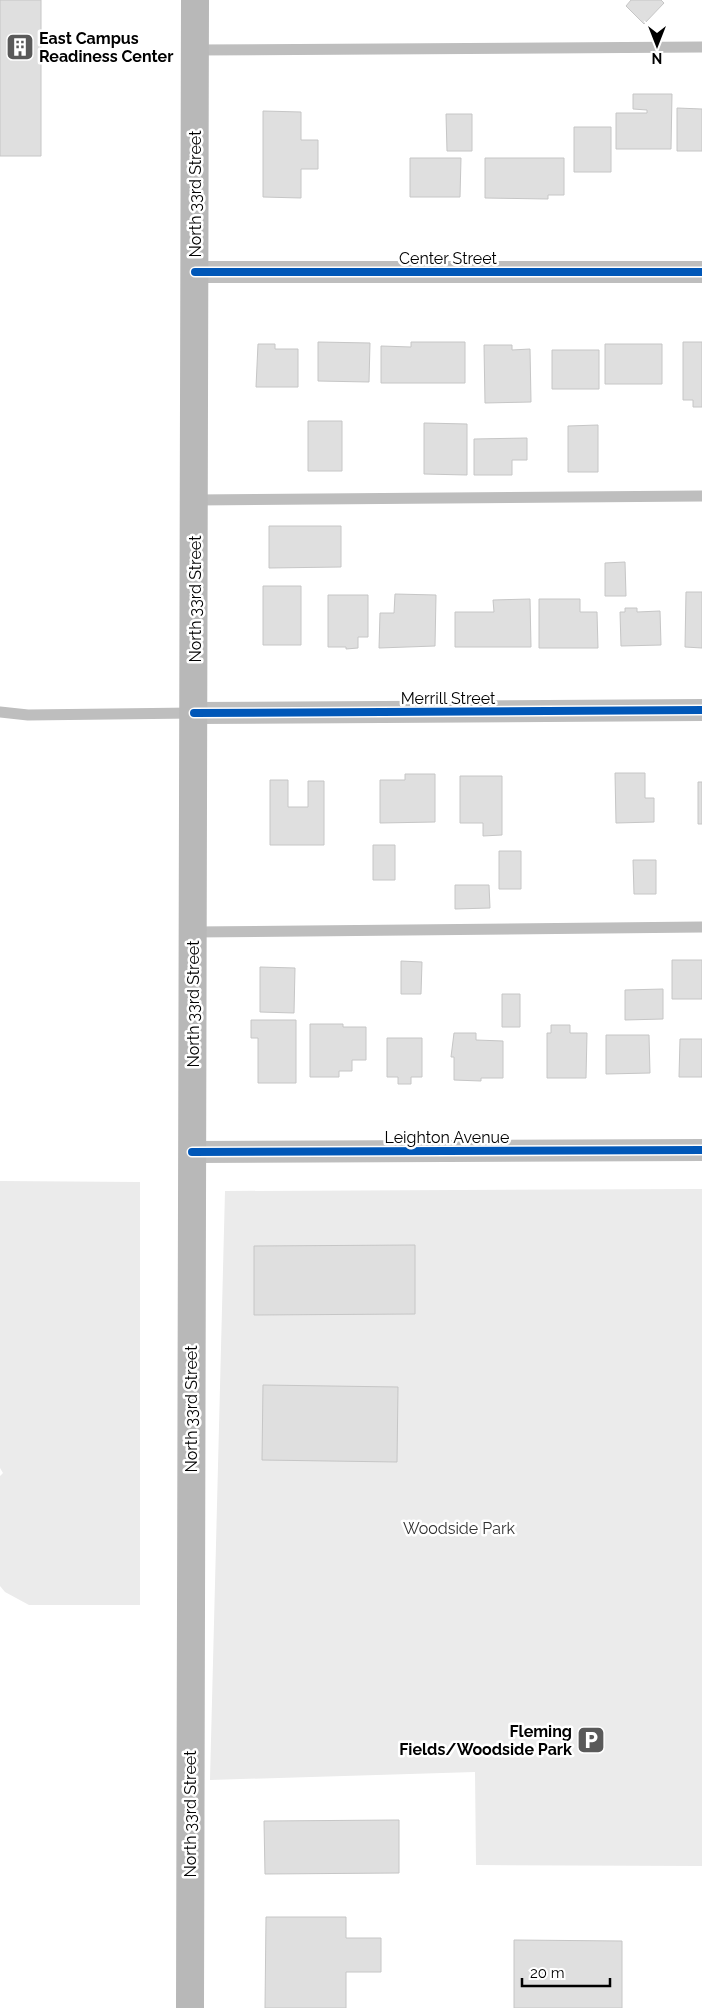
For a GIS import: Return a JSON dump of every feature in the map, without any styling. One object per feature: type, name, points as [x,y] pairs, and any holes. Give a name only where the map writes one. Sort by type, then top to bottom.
[{"type":"main road","name":"North 33rd Street","points":[[190,2008],[195,0]]},
{"type":"street","name":"Center Street","points":[[195,272],[702,272]]},
{"type":"street","name":"Merrill Street","points":[[194,713],[702,710]]},
{"type":"street","name":"Leighton Avenue","points":[[192,1152],[702,1150]]},
{"type":"lane","points":[[195,50],[702,47]]},
{"type":"lane","points":[[195,500],[702,496]]},
{"type":"lane","points":[[0,712],[28,715],[194,713]]},
{"type":"lane","points":[[194,932],[702,927]]},
{"type":"green space","points":[[0,1181],[140,1182],[140,1605],[29,1605],[5,1592],[0,1586],[0,1476],[3,1473],[0,1468]]},
{"type":"green space","name":"Woodside Park","points":[[702,1189],[702,1866],[476,1865],[475,1772],[210,1780],[225,1191]]},
{"type":"building","name":"East Campus Readiness Center","points":[[0,0],[41,0],[41,156],[0,156]]},
{"type":"building","points":[[631,0],[661,0],[664,3],[644,24],[626,6]]},
{"type":"building","points":[[633,94],[672,94],[671,149],[616,149],[616,113],[647,113],[647,110],[633,109]]},
{"type":"building","points":[[677,108],[702,109],[702,151],[677,151]]},
{"type":"building","points":[[263,111],[301,112],[301,140],[318,140],[318,169],[301,169],[301,198],[263,197]]},
{"type":"building","points":[[446,114],[472,114],[472,151],[447,151]]},
{"type":"building","points":[[574,127],[611,127],[611,172],[574,172]]},
{"type":"building","points":[[410,158],[461,158],[460,197],[410,197]]},
{"type":"building","points":[[485,158],[564,158],[564,195],[548,195],[548,199],[485,198]]},
{"type":"building","points":[[318,342],[370,343],[369,382],[318,381]]},
{"type":"building","points":[[411,342],[465,342],[465,383],[381,383],[381,346],[411,347]]},
{"type":"building","points":[[683,342],[702,342],[702,407],[693,407],[693,400],[683,400]]},
{"type":"building","points":[[258,344],[275,344],[275,349],[298,349],[298,387],[256,387]]},
{"type":"building","points":[[605,344],[662,344],[662,384],[605,384]]},
{"type":"building","points":[[484,345],[512,345],[512,350],[530,349],[531,402],[485,403]]},
{"type":"building","points":[[552,350],[599,350],[599,389],[552,389]]},
{"type":"building","points":[[308,421],[342,421],[342,471],[308,471]]},
{"type":"building","points":[[424,423],[467,424],[467,475],[424,474]]},
{"type":"building","points":[[598,425],[598,472],[568,472],[568,426]]},
{"type":"building","points":[[527,438],[527,460],[512,460],[512,475],[474,475],[474,439]]},
{"type":"building","points":[[269,526],[341,526],[341,567],[269,568]]},
{"type":"building","points":[[625,562],[626,596],[605,596],[605,563]]},
{"type":"building","points":[[263,586],[301,586],[301,645],[263,645]]},
{"type":"building","points":[[686,592],[702,592],[702,648],[685,647]]},
{"type":"building","points":[[395,594],[436,595],[435,646],[379,648],[380,613],[394,613]]},
{"type":"building","points":[[328,595],[368,595],[368,637],[358,637],[358,648],[328,647]]},
{"type":"building","points":[[530,599],[531,647],[455,647],[455,612],[494,612],[493,600]]},
{"type":"building","points":[[539,599],[580,599],[580,612],[597,612],[598,648],[539,648]]},
{"type":"building","points":[[625,608],[637,608],[637,612],[660,611],[661,645],[621,646],[620,612],[625,612]]},
{"type":"building","points":[[615,773],[645,773],[645,798],[654,798],[654,822],[616,823]]},
{"type":"building","points":[[405,774],[435,774],[435,822],[380,823],[380,780],[405,780]]},
{"type":"building","points":[[460,776],[502,776],[502,835],[483,836],[483,823],[460,823]]},
{"type":"building","points":[[270,780],[288,780],[288,807],[308,807],[308,781],[324,781],[324,845],[270,845]]},
{"type":"building","points":[[698,782],[702,782],[702,824],[698,824]]},
{"type":"building","points":[[373,845],[395,845],[395,880],[373,880]]},
{"type":"building","points":[[499,851],[521,851],[521,889],[499,889]]},
{"type":"building","points":[[633,860],[656,860],[656,894],[634,894]]},
{"type":"building","points":[[455,885],[489,885],[490,908],[455,909]]},
{"type":"building","points":[[672,960],[702,960],[702,999],[672,999]]},
{"type":"building","points":[[401,961],[422,962],[421,994],[401,994]]},
{"type":"building","points":[[260,967],[295,968],[294,1013],[260,1012]]},
{"type":"building","points":[[663,989],[663,1019],[625,1020],[625,990]]},
{"type":"building","points":[[502,994],[520,994],[520,1027],[502,1027]]},
{"type":"building","points":[[251,1020],[296,1020],[296,1083],[258,1083],[258,1038],[251,1038]]},
{"type":"building","points":[[310,1024],[343,1024],[343,1027],[366,1027],[366,1060],[352,1060],[352,1071],[339,1071],[339,1077],[310,1077]]},
{"type":"building","points":[[551,1025],[570,1025],[570,1033],[587,1033],[586,1078],[547,1078],[547,1033],[551,1033]]},
{"type":"building","points":[[454,1033],[476,1033],[476,1040],[503,1041],[503,1078],[481,1078],[481,1081],[454,1080],[454,1057],[451,1057]]},
{"type":"building","points":[[606,1035],[649,1035],[650,1073],[606,1074]]},
{"type":"building","points":[[387,1038],[422,1038],[422,1077],[411,1077],[411,1084],[398,1084],[398,1077],[387,1077]]},
{"type":"building","points":[[680,1039],[702,1039],[702,1077],[679,1077]]},
{"type":"building","points":[[415,1245],[415,1314],[254,1315],[254,1246]]},
{"type":"building","points":[[263,1385],[398,1387],[397,1462],[262,1460]]},
{"type":"building","points":[[399,1820],[399,1873],[265,1874],[264,1821]]},
{"type":"building","points":[[266,1917],[346,1917],[346,1938],[381,1938],[381,1972],[346,1972],[346,2008],[265,2008]]},
{"type":"building","points":[[514,1940],[622,1941],[622,2008],[514,2008]]},
{"type":"cycle path","points":[[195,272],[702,272]]},
{"type":"cycle path","points":[[194,713],[702,710]]},
{"type":"cycle path","points":[[192,1152],[702,1150]]},
{"type":"place","name":"East Campus Readiness Center","points":[[20,47]]},
{"type":"place","name":"Fleming Fields/Woodside Park","points":[[591,1740]]}]
